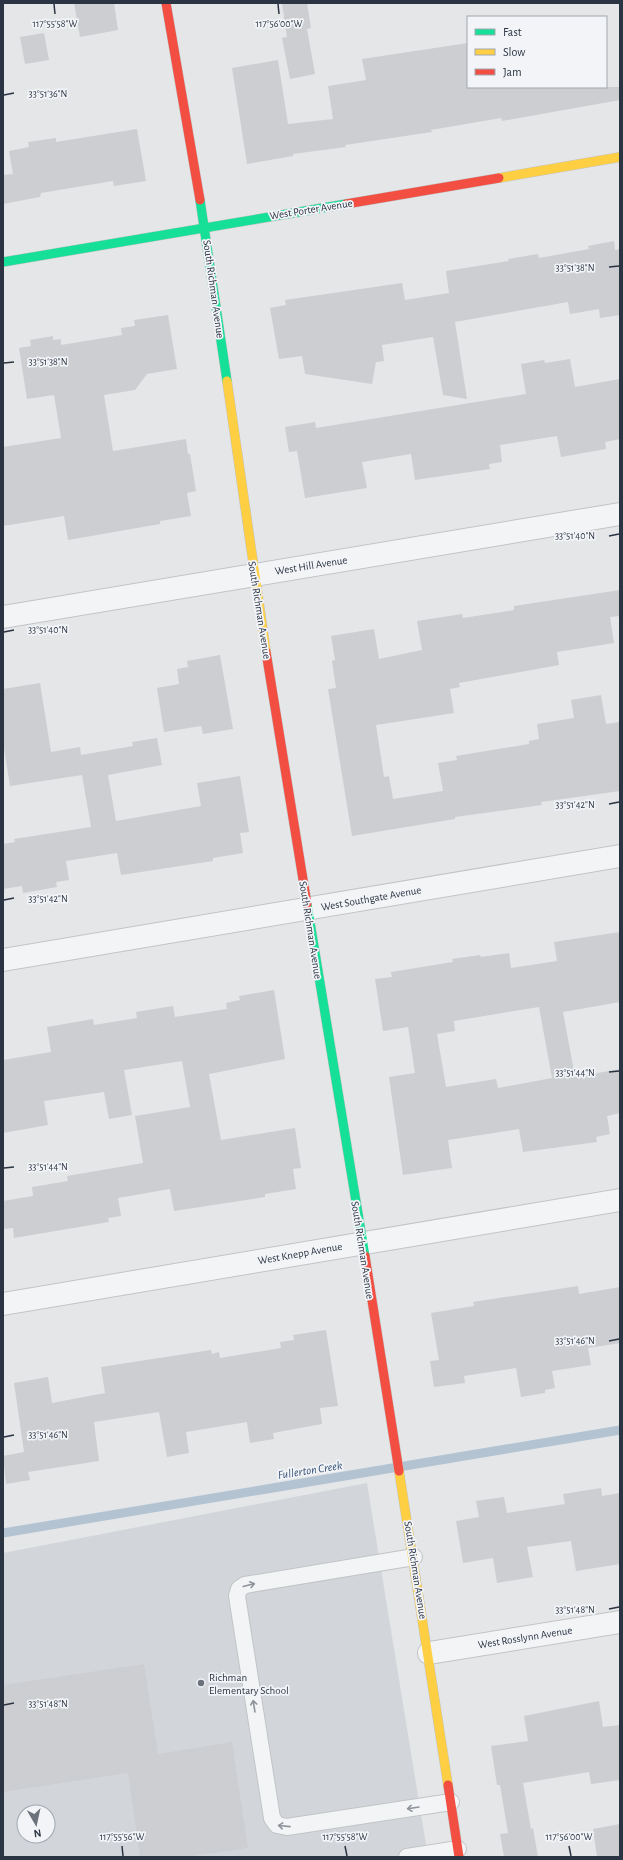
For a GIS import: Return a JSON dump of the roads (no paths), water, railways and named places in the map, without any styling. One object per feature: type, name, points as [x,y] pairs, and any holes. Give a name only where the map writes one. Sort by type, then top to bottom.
[{"type":"street","name":"South Richman Avenue","points":[[166,3],[206,226],[254,575],[307,909],[430,1653],[459,1853]]},
{"type":"street","name":"West Porter Avenue","points":[[3,262],[206,226],[620,157]]},
{"type":"street","name":"West Hill Avenue","points":[[3,617],[620,514]]},
{"type":"street","name":"West Southgate Avenue","points":[[3,960],[620,856]]},
{"type":"street","name":"West Knepp Avenue","points":[[3,1304],[362,1242],[620,1200]]},
{"type":"street","name":"West Rosslynn Avenue","points":[[430,1653],[620,1622]]},
{"type":"lane","points":[[414,1557],[245,1585],[239,1589],[237,1596],[272,1818],[277,1825],[286,1827],[451,1802]]},
{"type":"lane","points":[[407,1857],[459,1853]]},
{"type":"waterway","name":"Fullerton Creek","points":[[3,1533],[620,1430]]},
{"type":"place","name":"Richman Elementary School","points":[[201,1683]]}]
